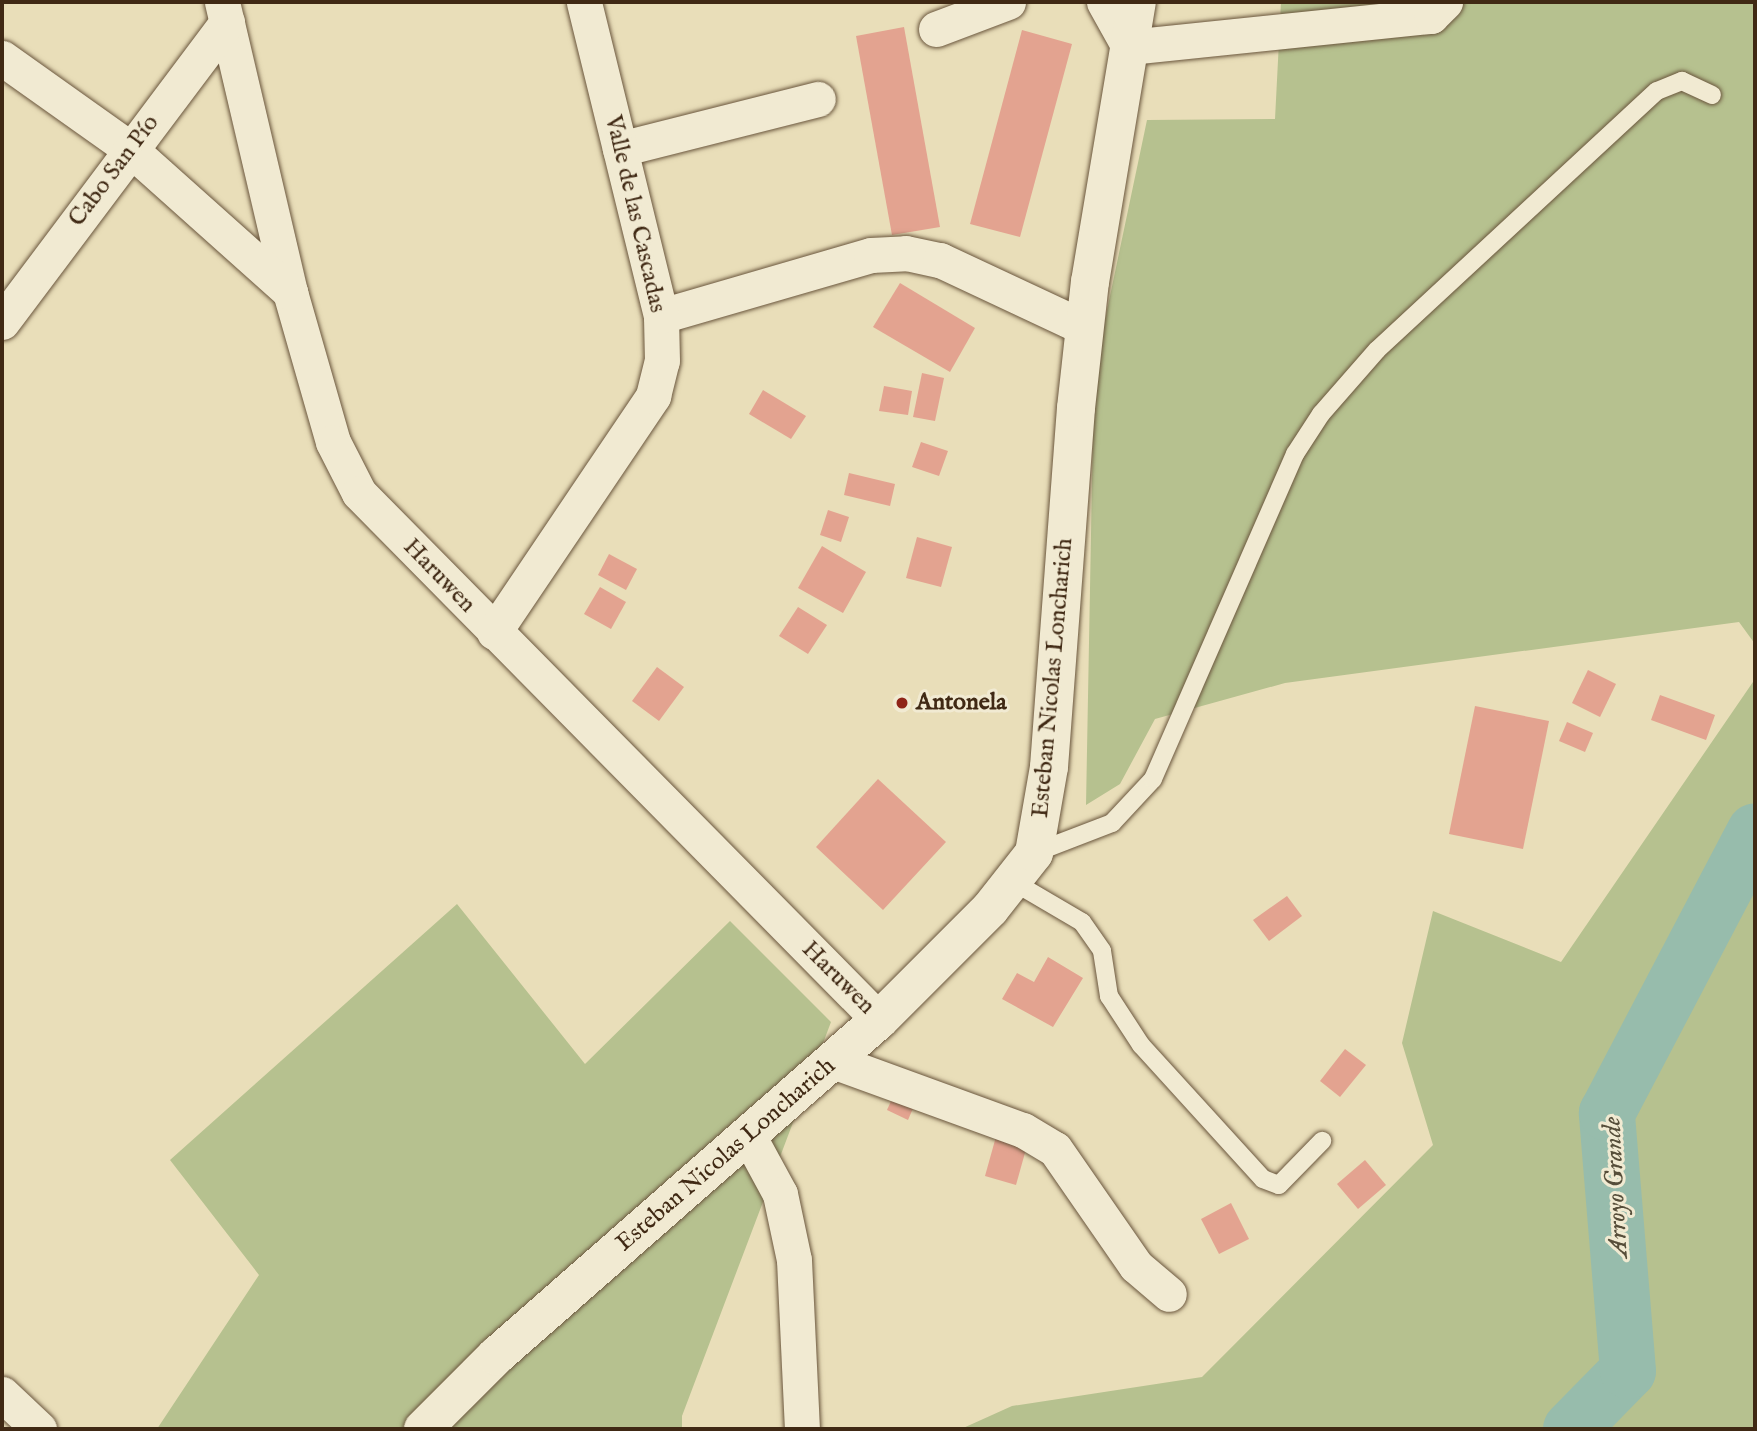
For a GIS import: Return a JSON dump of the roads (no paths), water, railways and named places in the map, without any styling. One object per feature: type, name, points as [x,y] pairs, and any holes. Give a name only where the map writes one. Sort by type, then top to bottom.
[{"type":"street","name":"Valle de las Cascadas","points":[[494,632],[653,396],[662,361],[661,316],[584,2]]},
{"type":"street","points":[[936,29],[1008,2]]},
{"type":"street","points":[[1104,2],[1129,47],[1431,16],[1445,2]]},
{"type":"street","name":"Esteban Nicolas Loncharich","points":[[423,1429],[496,1356],[880,1020],[990,909],[1023,867],[1049,767],[1085,328],[1137,2]]},
{"type":"street","name":"Cabo San Pío","points":[[2,322],[130,149],[224,12]]},
{"type":"street","name":"Haruwen","points":[[224,12],[290,292],[333,442],[359,494],[880,1020]]},
{"type":"street","points":[[2,58],[130,149],[290,292]]},
{"type":"street","points":[[620,149],[818,99]]},
{"type":"street","points":[[661,316],[871,255],[906,253],[940,260],[1085,328]]},
{"type":"street","points":[[833,1061],[1023,1130],[1055,1149],[1136,1266],[1169,1294]]},
{"type":"street","points":[[748,1135],[780,1194],[794,1260],[802,1429]]},
{"type":"street","points":[[2,1394],[39,1429]]},
{"type":"lane","points":[[1322,1141],[1279,1185],[1263,1179],[1141,1045],[1109,996],[1102,951],[1082,922],[1023,867],[1112,823],[1153,779],[1295,454],[1321,414],[1377,350],[1657,91],[1682,81],[1712,95]]},
{"type":"waterway","name":"Arroyo Grande","points":[[1571,1429],[1628,1371],[1607,1113],[1755,831]]},
{"type":"place","name":"Antonela","points":[[902,703]]}]
